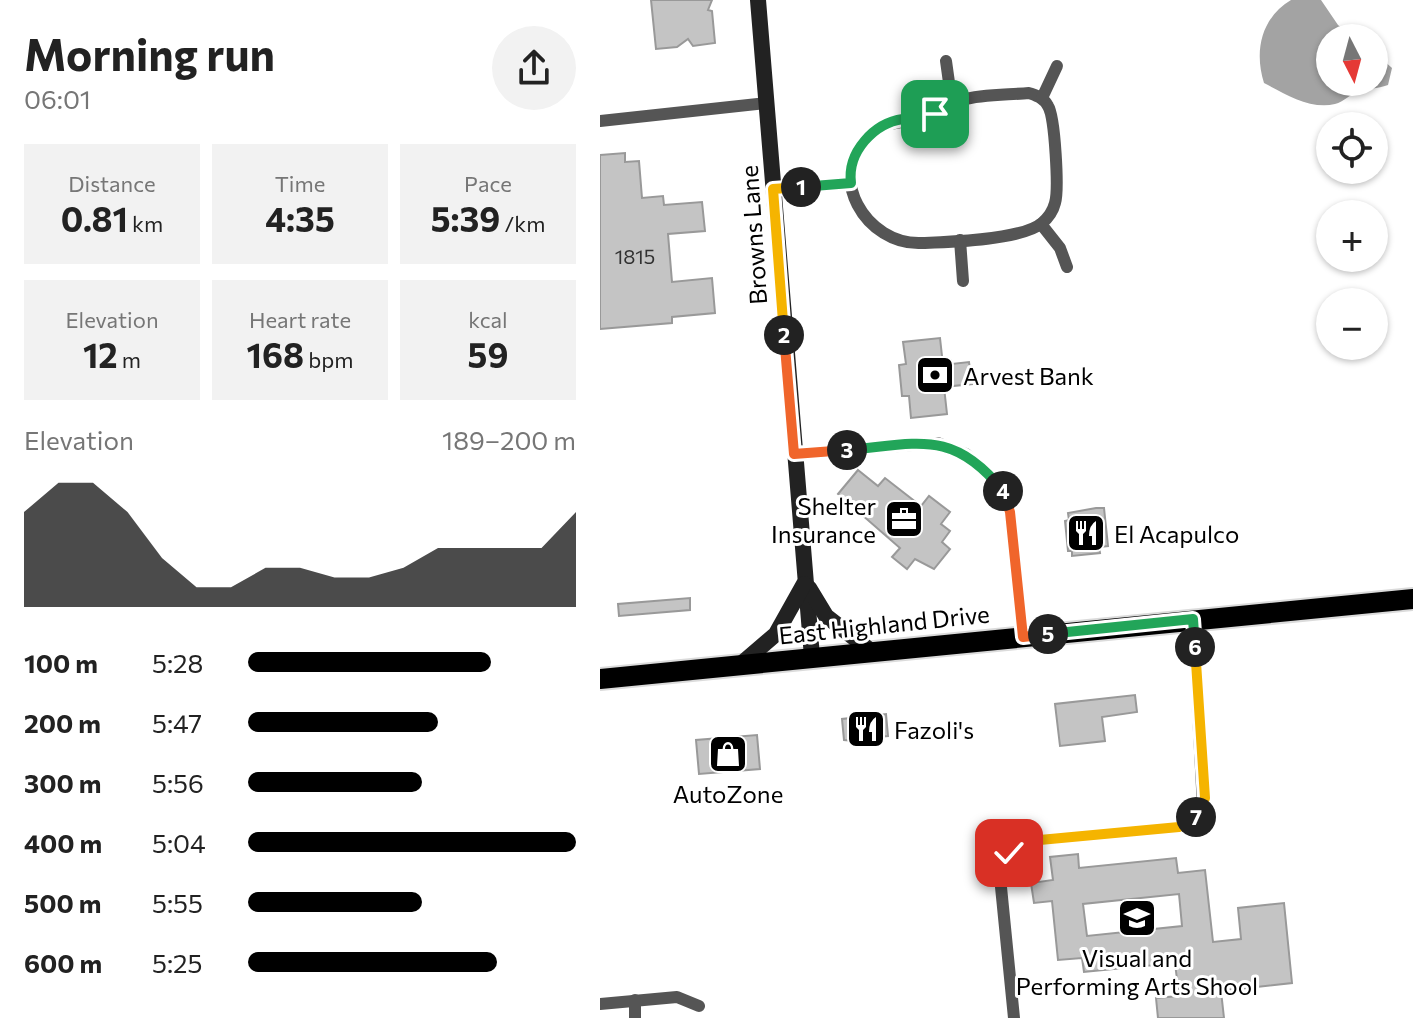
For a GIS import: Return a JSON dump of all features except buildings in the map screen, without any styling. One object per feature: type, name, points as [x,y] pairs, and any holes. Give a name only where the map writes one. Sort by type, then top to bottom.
[{"type":"main road","name":"East Highland Drive","points":[[600,679],[1413,599]]},
{"type":"street","name":"Browns Lane","points":[[758,0],[812,657]]},
{"type":"street","points":[[946,61],[952,104]]},
{"type":"street","points":[[1042,98],[1057,66]]},
{"type":"street","points":[[1029,93],[1042,98],[1051,111],[1056,197],[1051,213],[1041,224],[1023,232],[912,244],[889,237],[862,215],[851,183],[852,163],[872,133],[891,122],[928,117],[966,99],[1029,93]]},
{"type":"street","points":[[600,121],[767,103]]},
{"type":"street","points":[[773,189],[851,183]]},
{"type":"street","points":[[1041,224],[1060,248],[1067,267]]},
{"type":"street","points":[[960,240],[963,281]]},
{"type":"street","points":[[794,454],[933,443],[966,454],[996,483],[1008,500],[1023,637]]},
{"type":"street","points":[[741,664],[776,634],[805,582],[826,616],[871,651]]},
{"type":"street","points":[[1014,1018],[1000,877],[1009,853],[1029,841],[1179,827],[1196,817],[1203,807],[1193,619]]},
{"type":"street","points":[[600,1004],[677,997],[699,1006]]},
{"type":"street","points":[[635,1000],[635,1018]]},
{"type":"shaded area","points":[[1291,0],[1321,0],[1337,24],[1316,24],[1316,96],[1350,96],[1338,103],[1317,105],[1298,100],[1264,83],[1260,59],[1262,36],[1281,7]]},
{"type":"shaded area","points":[[1388,64],[1392,68],[1388,85]]},
{"type":"place","name":"Arvest Bank","points":[[935,375]]},
{"type":"place","name":"Shelter Insurance","points":[[904,519]]},
{"type":"place","name":"El Acapulco","points":[[1086,533]]},
{"type":"place","name":"Fazoli's","points":[[866,729]]},
{"type":"place","name":"AutoZone","points":[[728,754]]},
{"type":"place","name":"Visual and Performing Arts Shool","points":[[1137,918]]},
{"type":"route","points":[[935,114],[921,119],[891,122],[872,133],[852,163],[851,183],[773,189],[794,454],[933,443],[966,454],[996,483],[1008,500],[1023,637],[1193,619],[1205,798],[1199,814],[1179,827],[1029,841],[1009,853]]}]
